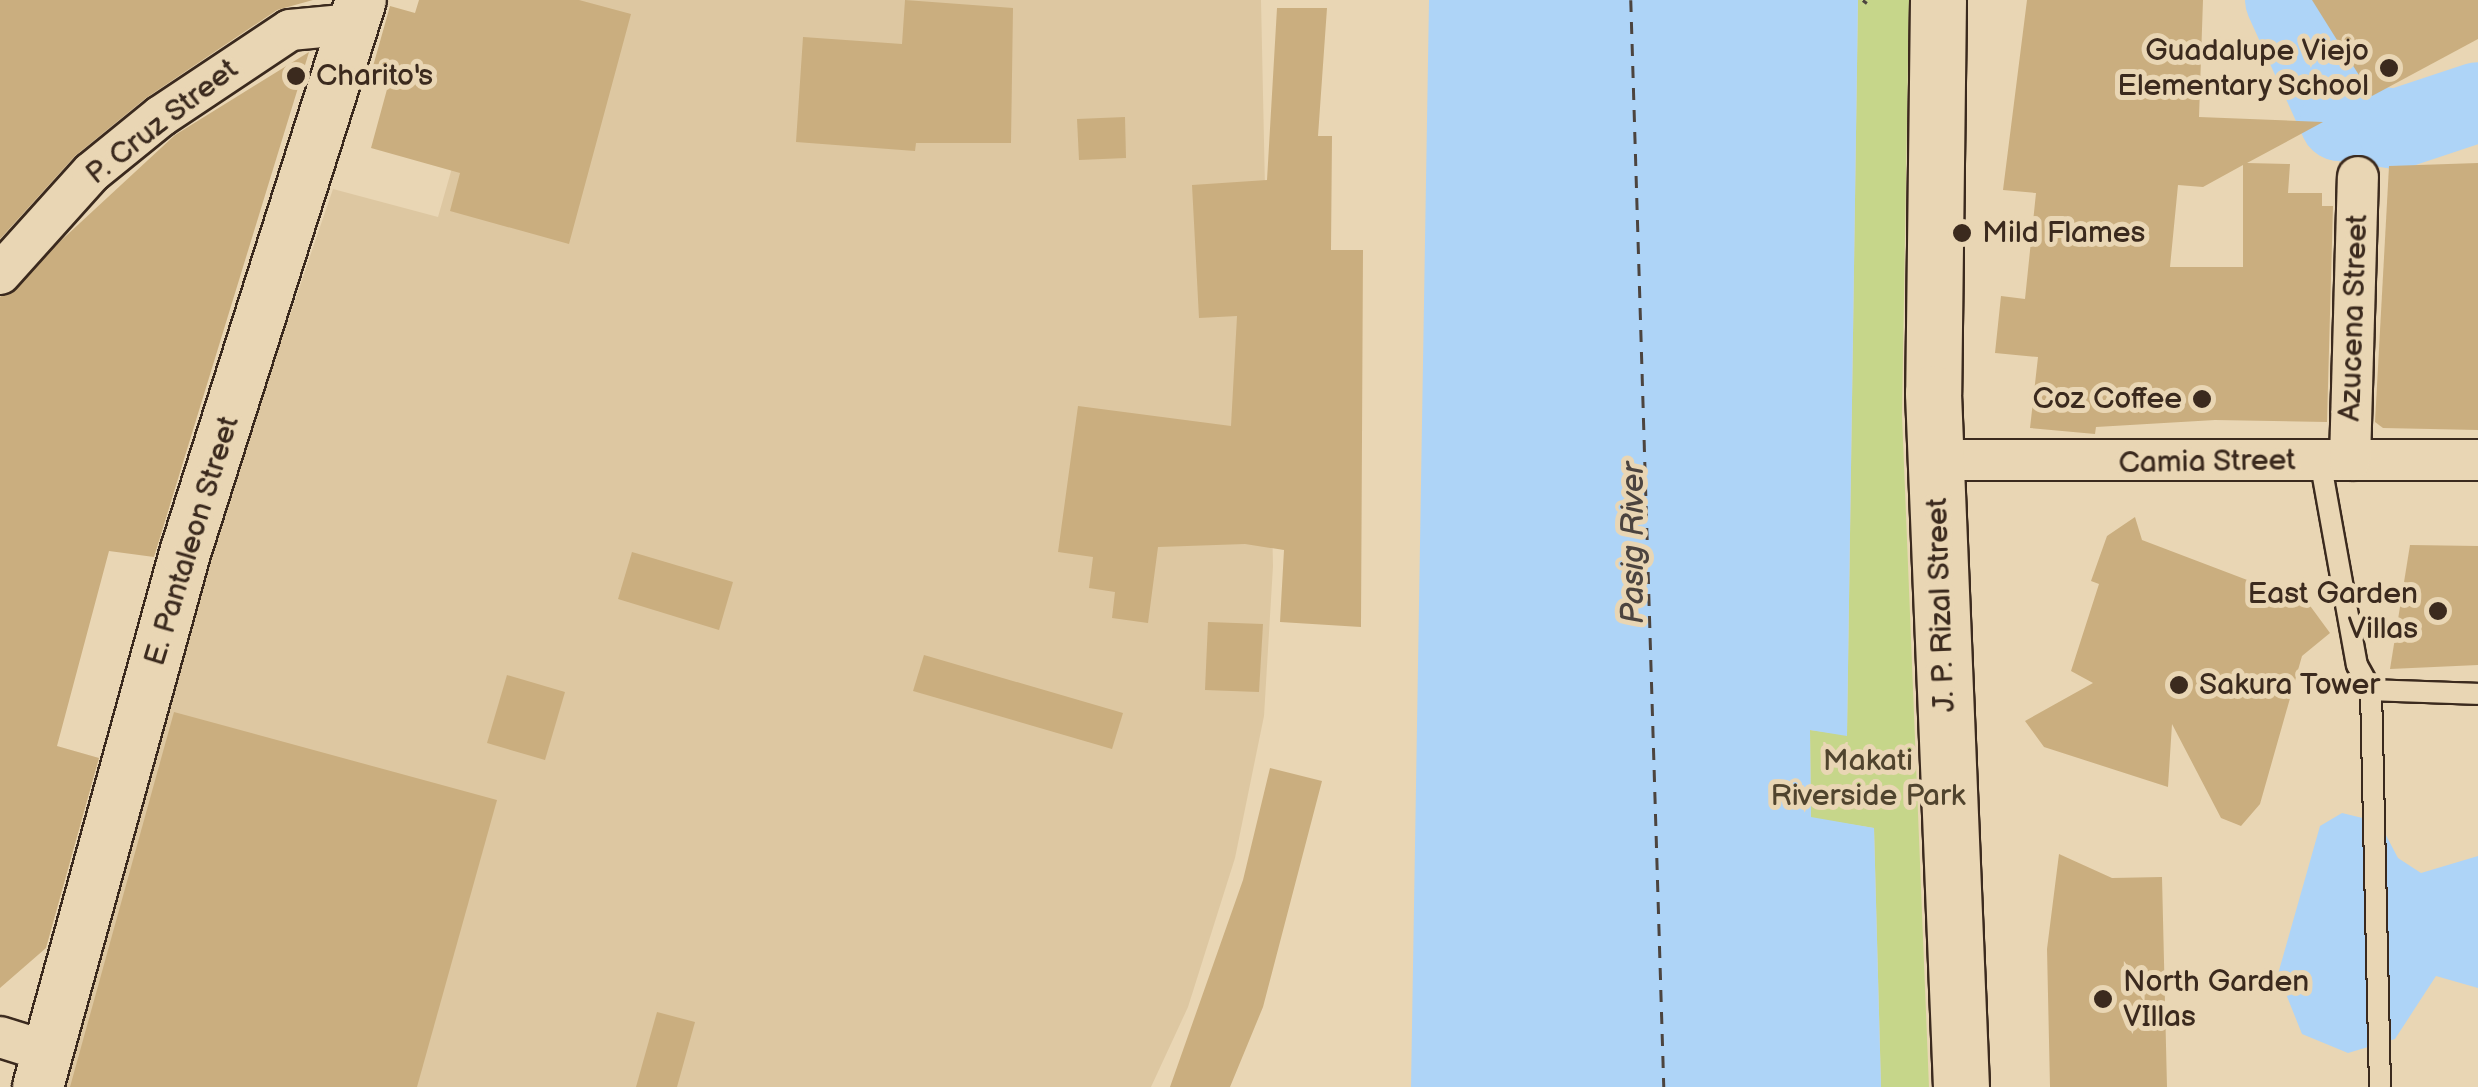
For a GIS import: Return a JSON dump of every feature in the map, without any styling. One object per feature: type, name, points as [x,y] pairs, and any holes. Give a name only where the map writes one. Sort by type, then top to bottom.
[{"type":"main road","name":"J. P. Rizal Street","points":[[1938,0],[1942,123],[1936,460],[1961,1087]]},
{"type":"main road","name":"J. P. Rizal Street","points":[[1942,123],[1974,0]]},
{"type":"street","name":"P. Cruz Street","points":[[0,274],[92,172],[161,116],[290,30],[357,12]]},
{"type":"street","name":"E. Pantaleon Street","points":[[43,1070],[185,553],[357,12]]},
{"type":"street","name":"Azucena Street","points":[[2335,460],[2358,177]]},
{"type":"street","name":"Camia Street","points":[[1936,460],[2478,460]]},
{"type":"street","points":[[0,1036],[43,1070]]},
{"type":"lane","points":[[2335,460],[2356,665],[2371,690],[2380,1087]]},
{"type":"lane","points":[[2371,690],[2478,694]]},
{"type":"shaded area","points":[[500,0],[1261,0],[1273,566],[1264,716],[1235,858],[1188,1007],[1151,1087],[61,1087],[199,581],[333,189],[438,217]]},
{"type":"green space","name":"Makati Riverside Park","points":[[1858,0],[1909,0],[1902,415],[1929,1087],[1881,1087],[1874,828],[1811,818],[1810,730],[1847,735]]},
{"type":"water","name":"Pasig River","points":[[1429,0],[1858,0],[1847,736],[1810,730],[1811,817],[1874,828],[1881,1087],[1411,1087]]},
{"type":"water","points":[[2342,813],[2379,822],[2398,858],[2421,873],[2478,856],[2478,988],[2436,976],[2395,1039],[2348,1053],[2302,1034],[2278,974],[2320,826]]},
{"type":"building","points":[[0,0],[313,0],[277,10],[146,98],[75,156],[0,239]]},
{"type":"building","points":[[419,0],[579,0],[631,14],[569,244],[450,211],[460,173],[371,148],[389,82],[370,77],[390,6],[415,13]]},
{"type":"building","points":[[905,0],[1013,8],[1011,143],[916,143],[915,151],[796,142],[803,37],[902,44]]},
{"type":"building","points":[[2027,0],[2203,0],[2199,117],[2323,122],[2247,163],[2290,164],[2288,193],[2322,193],[2322,206],[2333,206],[2327,422],[2215,420],[2096,427],[2095,434],[2030,428],[2038,357],[1995,353],[2001,296],[2025,299],[2036,193],[2003,190]],"holes":[[[2243,165],[2243,267],[2170,267],[2178,185],[2203,187]]]},
{"type":"building","name":"Guadalupe Viejo Elementary School","points":[[2312,0],[2478,0],[2478,39],[2372,96]]},
{"type":"building","points":[[1277,8],[1327,8],[1318,136],[1332,136],[1331,250],[1363,250],[1361,627],[1280,622],[1284,550],[1245,544],[1158,547],[1148,623],[1112,618],[1115,592],[1089,588],[1093,557],[1058,552],[1078,406],[1231,426],[1237,316],[1199,318],[1192,185],[1267,180]]},
{"type":"building","points":[[309,52],[154,557],[109,551],[57,746],[99,758],[46,948],[0,988],[0,297],[175,135]]},
{"type":"building","points":[[1125,117],[1126,158],[1079,160],[1077,119]]},
{"type":"building","points":[[2478,163],[2478,430],[2383,428],[2375,422],[2389,166]]},
{"type":"building","name":"Sakura Tower","points":[[2135,517],[2142,540],[2308,603],[2330,633],[2302,656],[2260,804],[2241,826],[2221,818],[2172,724],[2168,787],[2044,747],[2025,721],[2093,683],[2071,671],[2099,584],[2091,581],[2107,536]]},
{"type":"building","name":"East Garden Villas","points":[[2410,545],[2478,546],[2478,665],[2390,669]]},
{"type":"building","points":[[632,552],[733,582],[719,630],[618,599]]},
{"type":"building","points":[[1208,622],[1263,624],[1259,692],[1205,690]]},
{"type":"building","points":[[924,655],[1123,713],[1112,749],[913,691]]},
{"type":"building","points":[[507,675],[565,692],[545,760],[487,743]]},
{"type":"building","points":[[174,712],[497,800],[417,1087],[70,1087]]},
{"type":"building","points":[[1270,768],[1322,781],[1263,1007],[1230,1087],[1170,1087],[1243,880]]},
{"type":"building","name":"North Garden VIllas","points":[[2059,854],[2112,878],[2162,877],[2167,1087],[2050,1087],[2047,949]]},
{"type":"building","points":[[657,1012],[695,1022],[677,1087],[636,1087]]},
{"type":"waterway","points":[[2285,0],[2340,121],[2397,129],[2478,102]]},
{"type":"ferry route","points":[[1631,0],[1664,1087]]},
{"type":"ferry route","points":[[1863,0],[1867,3]]},
{"type":"place","name":"Guadalupe Viejo Elementary School","points":[[2389,68]]},
{"type":"place","name":"Charito's","points":[[296,76]]},
{"type":"place","name":"Mild Flames","points":[[1962,233]]},
{"type":"place","name":"Coz Coffee","points":[[2202,399]]},
{"type":"place","name":"East Garden Villas","points":[[2438,611]]},
{"type":"place","name":"Sakura Tower","points":[[2179,685]]},
{"type":"place","name":"North Garden VIllas","points":[[2103,999]]}]
